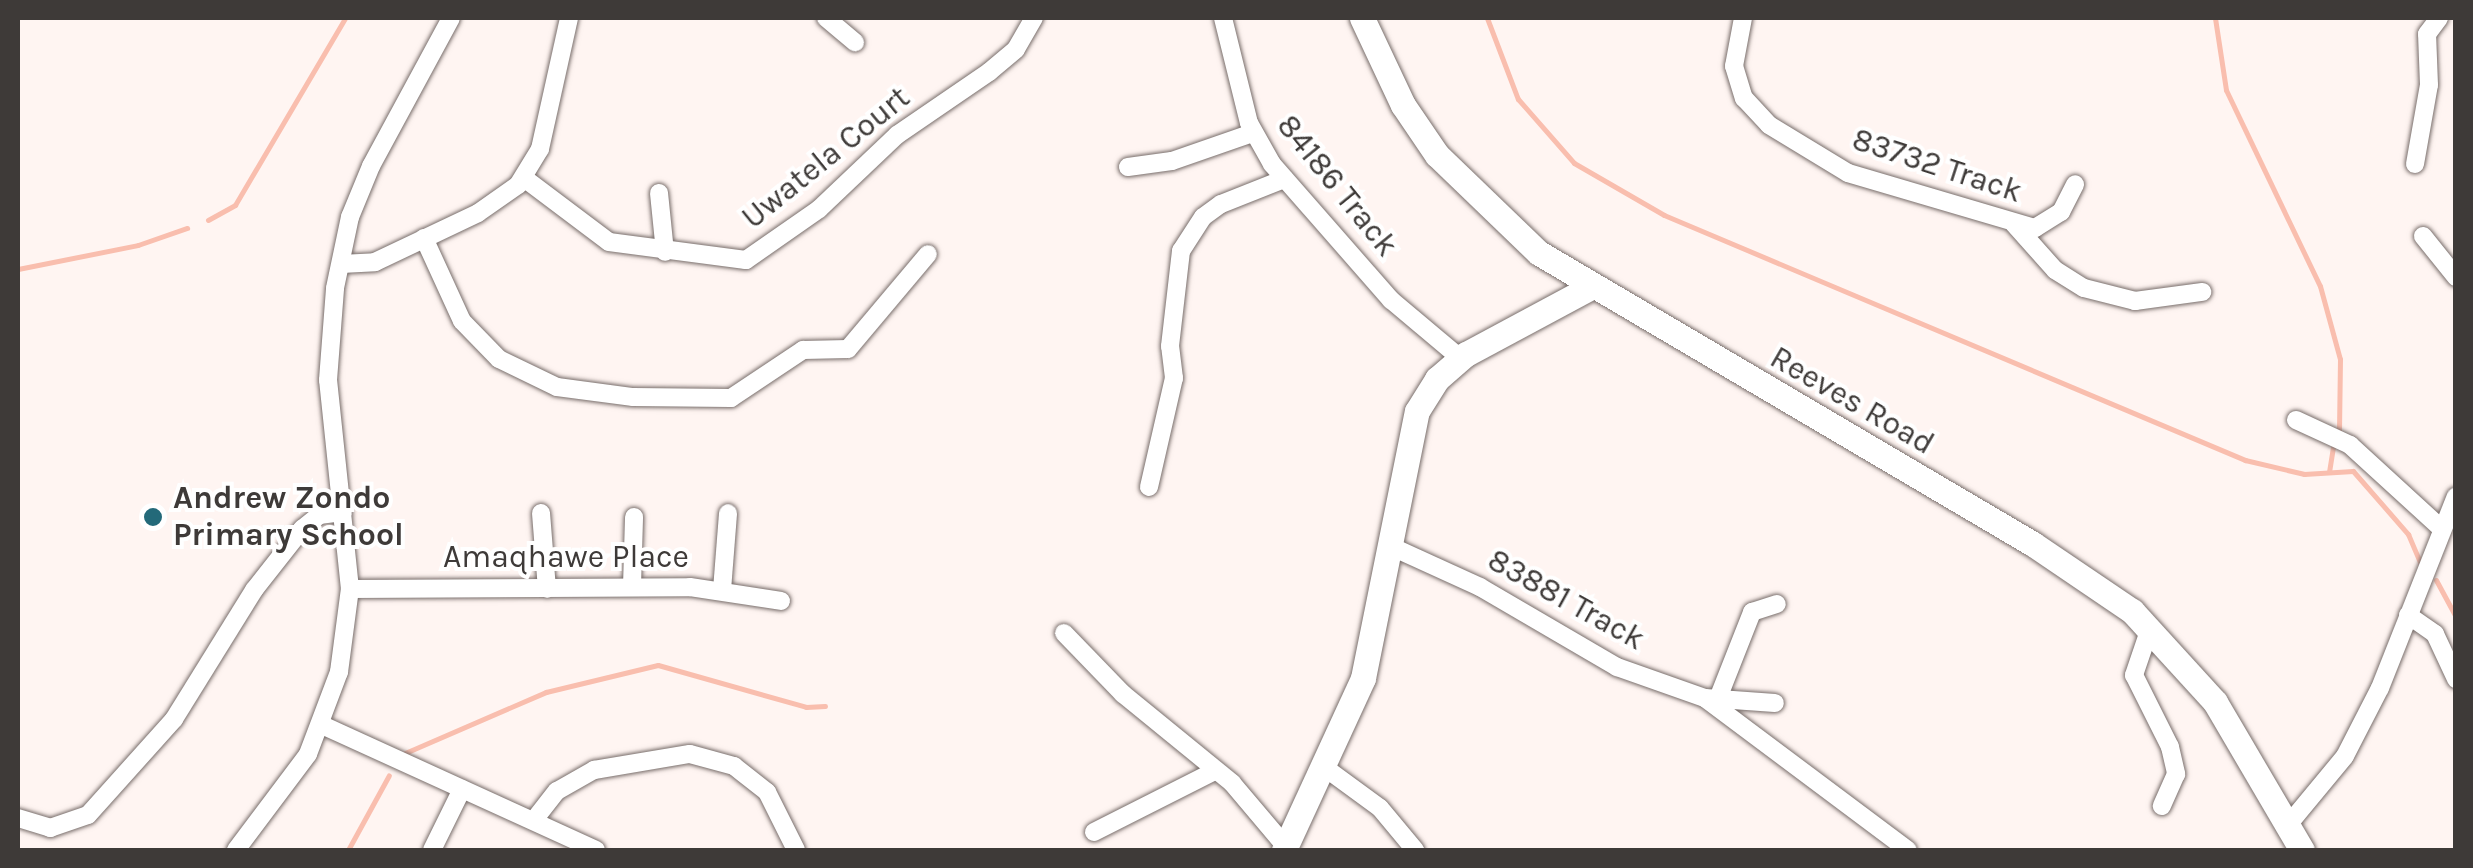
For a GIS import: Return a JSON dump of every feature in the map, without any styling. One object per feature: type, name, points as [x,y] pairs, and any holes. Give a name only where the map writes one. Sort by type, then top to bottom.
[{"type":"street","points":[[236,850],[292,780],[322,725],[338,672],[350,590],[328,380],[340,264],[371,166],[452,18]]},
{"type":"street","points":[[340,264],[376,262],[487,208],[524,178],[540,149],[569,18]]},
{"type":"street","points":[[826,18],[856,42]]},
{"type":"street","name":"Uwatela Court","points":[[524,178],[588,232],[625,247],[735,262],[774,243],[897,135],[1016,49],[1034,18]]},
{"type":"street","name":"84186 Track","points":[[1223,18],[1253,133],[1284,178],[1392,300],[1460,358]]},
{"type":"street","name":"Reeves Road","points":[[1362,18],[1402,105],[1436,154],[1516,236],[1592,287],[2076,571],[2150,628],[2215,702],[2302,850]]},
{"type":"street","name":"83732 Track","points":[[1742,18],[1735,76],[1744,98],[1769,125],[1857,177],[2014,224],[2048,224],[2074,184]]},
{"type":"street","points":[[2415,164],[2429,85],[2428,34],[2439,18]]},
{"type":"street","points":[[1128,167],[1199,153],[1253,133]]},
{"type":"street","points":[[1149,487],[1174,378],[1170,346],[1182,251],[1221,204],[1284,178]]},
{"type":"street","points":[[659,193],[665,252]]},
{"type":"street","points":[[2014,224],[2055,270],[2084,288],[2135,301],[2202,292]]},
{"type":"street","points":[[2422,236],[2456,277]]},
{"type":"street","points":[[424,238],[462,321],[499,359],[557,387],[633,397],[731,398],[803,350],[848,350],[928,254]]},
{"type":"street","points":[[1064,632],[1213,772],[1232,784],[1285,849],[1363,678],[1412,425],[1437,379],[1460,358],[1592,287]]},
{"type":"street","points":[[2296,420],[2350,445],[2442,529]]},
{"type":"street","points":[[2288,825],[2321,794],[2345,756],[2456,496]]},
{"type":"street","points":[[18,818],[50,828],[88,814],[187,702],[254,590],[302,528],[318,515],[343,512]]},
{"type":"street","points":[[722,590],[728,512]]},
{"type":"street","points":[[541,513],[548,589]]},
{"type":"street","points":[[632,586],[634,518]]},
{"type":"street","name":"83881 Track","points":[[1390,546],[1480,587],[1596,658],[1711,700],[1776,703]]},
{"type":"street","name":"Amaqhawe Place","points":[[350,590],[632,586],[722,590],[781,601]]},
{"type":"street","points":[[1777,604],[1752,612],[1711,700],[1741,732],[1908,850]]},
{"type":"street","points":[[2408,614],[2435,634],[2456,679]]},
{"type":"street","points":[[2150,628],[2134,675],[2170,746],[2176,774],[2162,806]]},
{"type":"street","points":[[322,725],[534,820],[564,843],[596,850]]},
{"type":"street","points":[[534,820],[557,791],[594,770],[690,754],[734,766],[767,792],[796,850]]},
{"type":"street","points":[[1324,768],[1380,808],[1415,850]]},
{"type":"street","points":[[1094,832],[1213,772]]},
{"type":"street","points":[[432,850],[462,789]]},
{"type":"waterway","points":[[208,220],[235,205],[345,18]]},
{"type":"waterway","points":[[1487,18],[1518,99],[1574,163],[1664,215],[2245,460],[2304,474],[2353,471],[2408,534],[2421,564]]},
{"type":"waterway","points":[[2215,18],[2226,90],[2320,286],[2340,359],[2339,431]]},
{"type":"waterway","points":[[18,269],[138,245],[187,228]]},
{"type":"waterway","points":[[2329,472],[2333,447]]},
{"type":"waterway","points":[[2436,580],[2456,617]]},
{"type":"waterway","points":[[405,753],[546,692],[658,665],[806,707],[825,706]]},
{"type":"waterway","points":[[348,850],[389,775]]},
{"type":"place","name":"Andrew Zondo Primary School","points":[[153,517]]}]
